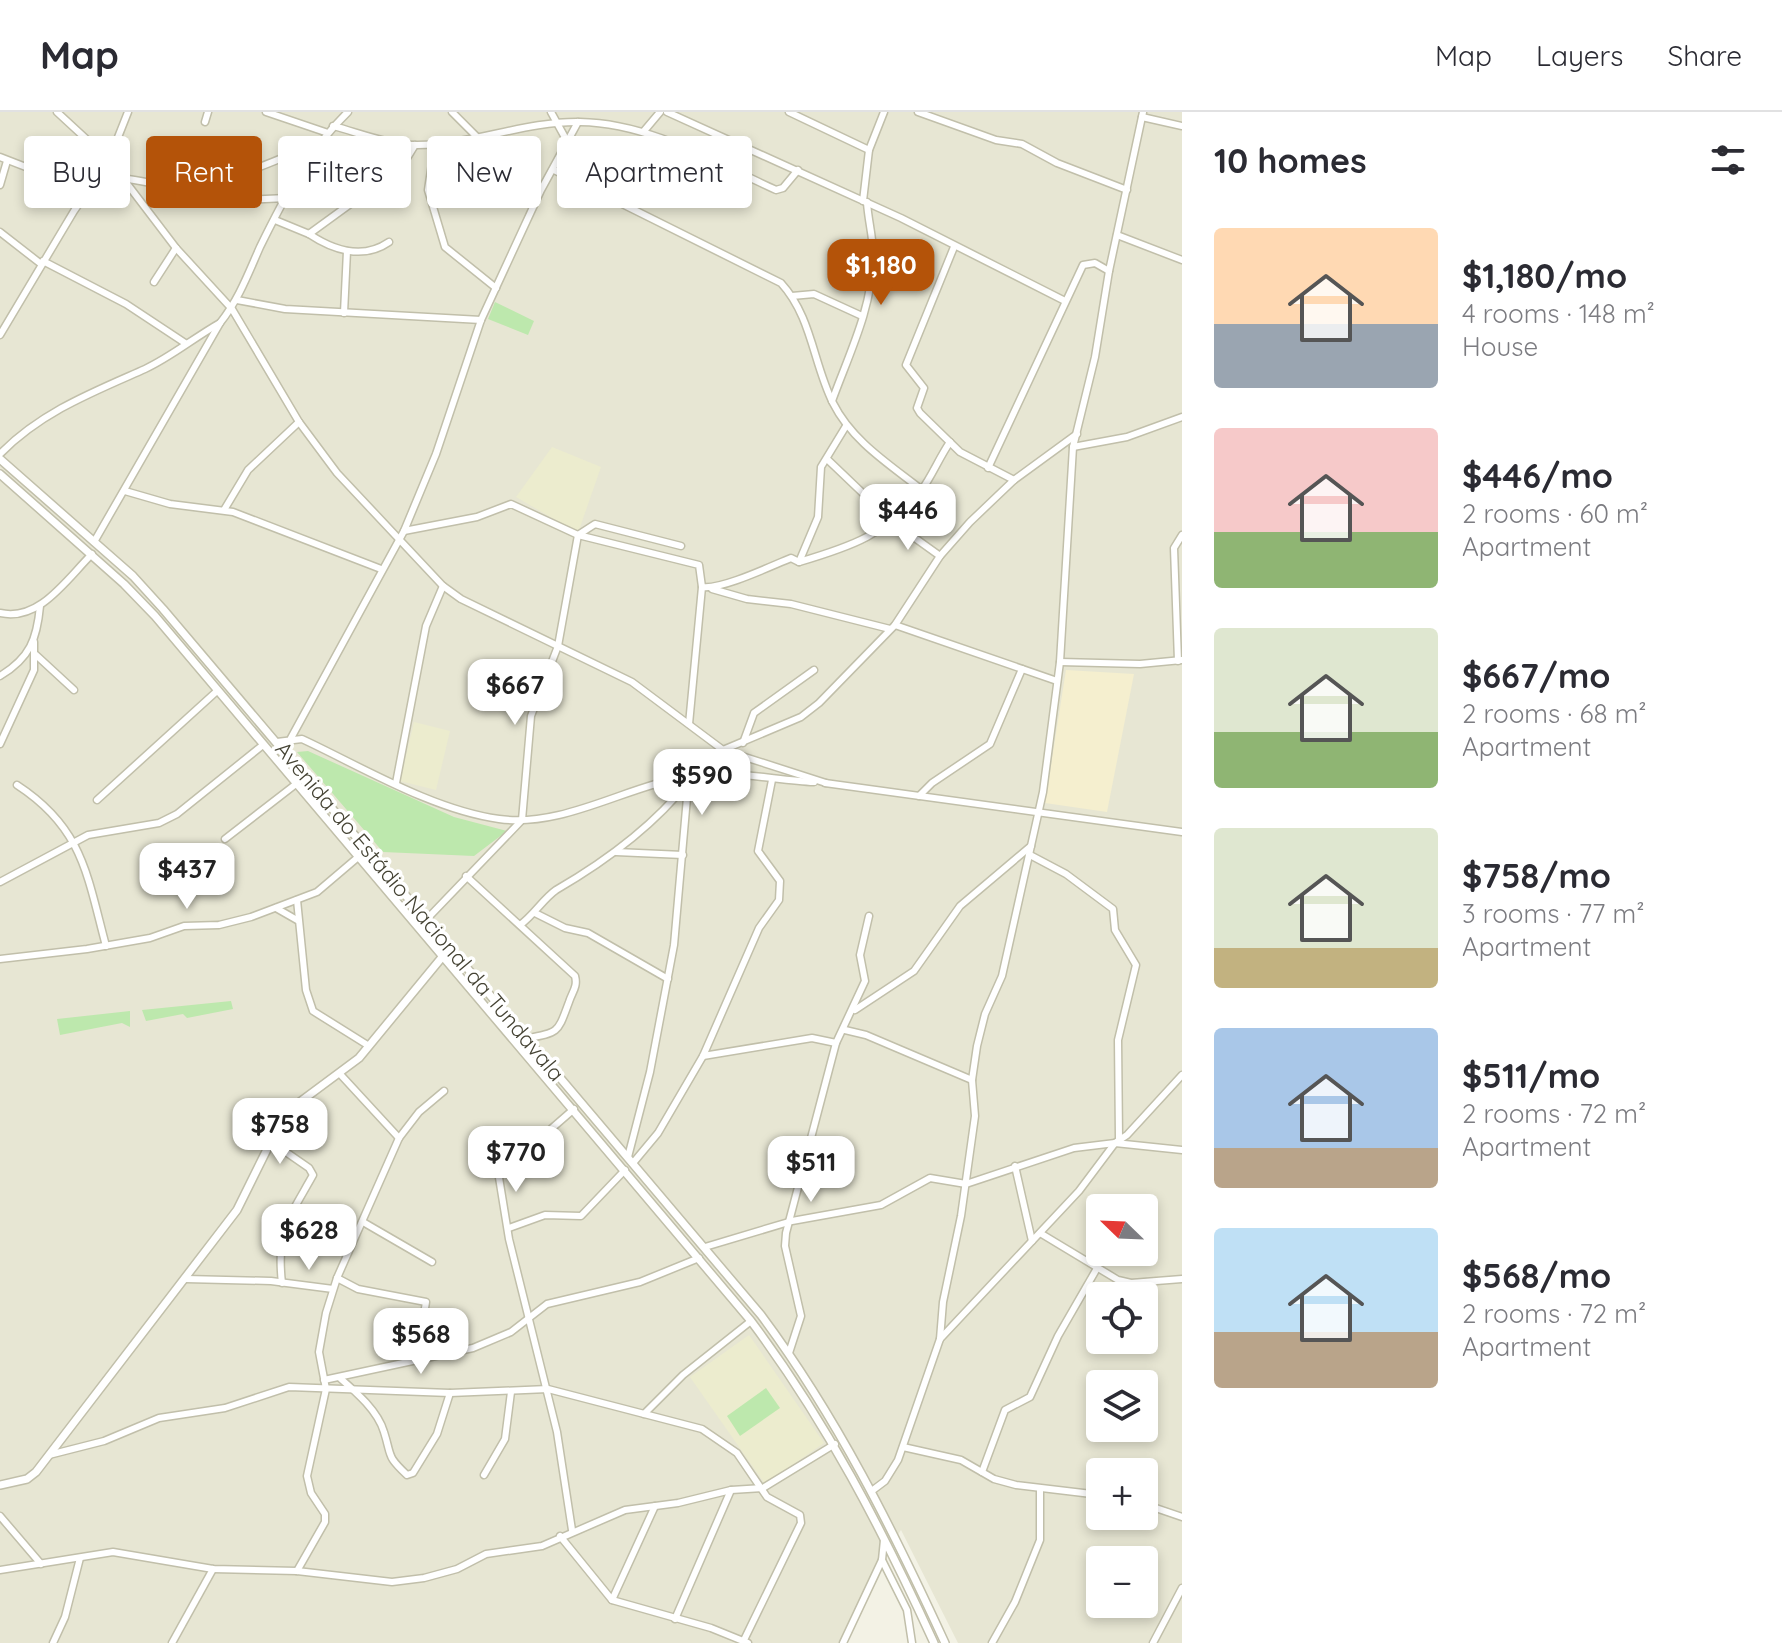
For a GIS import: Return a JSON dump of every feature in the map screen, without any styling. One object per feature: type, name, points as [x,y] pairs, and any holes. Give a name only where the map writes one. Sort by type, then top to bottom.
[{"type":"street","points":[[57,112],[83,136]]},
{"type":"street","points":[[118,136],[128,112]]},
{"type":"street","points":[[205,122],[208,112]]},
{"type":"street","points":[[266,112],[328,133]]},
{"type":"street","points":[[326,136],[348,112]]},
{"type":"street","points":[[452,112],[476,136]]},
{"type":"street","points":[[551,112],[563,136]]},
{"type":"street","points":[[572,136],[584,112]]},
{"type":"street","points":[[667,112],[798,170],[1065,301]]},
{"type":"street","points":[[789,112],[869,150]]},
{"type":"street","points":[[832,401],[850,347],[858,337],[873,261],[865,202],[869,150],[884,112]]},
{"type":"street","points":[[918,112],[996,140],[1022,144],[1057,163],[1127,190]]},
{"type":"street","points":[[644,131],[658,113]]},
{"type":"street","points":[[873,1490],[892,1472],[940,1339],[943,1302],[966,1184],[975,1116],[972,1080],[977,1046],[1002,976],[1039,811],[1060,662],[1073,447],[1095,357],[1109,271],[1142,114],[1182,126]]},
{"type":"street","points":[[488,136],[555,123],[580,122],[644,131],[776,190],[783,188],[798,170]]},
{"type":"street","points":[[333,126],[415,145],[427,144]]},
{"type":"street","points":[[309,234],[353,202],[387,191],[415,145]]},
{"type":"street","points":[[0,185],[4,159],[24,167]]},
{"type":"street","points":[[130,179],[191,185],[230,177],[278,159]]},
{"type":"street","points":[[291,738],[404,531],[436,454],[481,320],[557,164]]},
{"type":"street","points":[[554,170],[781,283],[792,296],[806,324],[832,401],[846,426],[922,490]]},
{"type":"street","points":[[130,188],[176,248],[232,309],[299,422],[337,473],[443,586],[632,682],[723,750],[826,783]]},
{"type":"street","points":[[0,335],[76,208]]},
{"type":"street","points":[[94,542],[220,323],[232,309],[282,208]]},
{"type":"street","points":[[433,208],[445,247],[496,288]]},
{"type":"street","points":[[275,220],[324,244],[347,251],[372,252],[389,242]]},
{"type":"street","points":[[0,232],[42,262],[126,304],[185,343]]},
{"type":"street","points":[[1117,235],[1182,260]]},
{"type":"street","points":[[954,247],[906,365],[924,388],[917,408],[960,452],[1014,480]]},
{"type":"street","points":[[154,282],[176,248]]},
{"type":"street","points":[[344,313],[347,251]]},
{"type":"street","points":[[988,468],[1083,265],[1095,263],[1109,271]]},
{"type":"street","points":[[792,296],[814,294],[862,316]]},
{"type":"street","points":[[237,300],[285,309],[481,320]]},
{"type":"street","points":[[0,456],[49,414],[105,384],[147,368],[220,323]]},
{"type":"street","points":[[1073,447],[1127,437],[1182,417]]},
{"type":"street","points":[[224,510],[248,470],[299,422]]},
{"type":"street","points":[[799,562],[818,517],[818,479],[846,426]]},
{"type":"street","points":[[702,774],[723,750],[801,717],[892,627],[940,556],[990,501],[1077,434]]},
{"type":"street","points":[[712,589],[728,580],[748,578],[791,558],[799,562],[839,550],[894,523],[922,490],[950,442]]},
{"type":"street","name":"Avenida do Estádio Nacional da Tundavala","points":[[0,456],[163,609],[705,1247],[789,1353],[873,1490],[945,1643]]},
{"type":"street","points":[[827,459],[894,523],[940,556]]},
{"type":"street","name":"Avenida do Estádio Nacional da Tundavala","points":[[0,474],[92,554],[155,616],[751,1321],[835,1444],[885,1537],[934,1643]]},
{"type":"street","points":[[125,491],[170,504],[224,510],[381,569]]},
{"type":"street","points":[[404,531],[477,517],[511,504],[578,535],[701,568],[702,587],[689,724]]},
{"type":"street","points":[[426,920],[522,820],[531,716],[558,646],[578,535],[595,524],[681,546]]},
{"type":"street","points":[[1060,662],[1140,664],[1180,660],[1174,548],[1182,535]]},
{"type":"street","points":[[0,613],[26,614],[40,606],[92,554]]},
{"type":"street","points":[[396,783],[426,626],[443,586]]},
{"type":"street","points":[[702,587],[747,599],[791,604],[892,627],[1057,681]]},
{"type":"street","points":[[0,744],[28,688],[40,606]]},
{"type":"street","points":[[0,676],[21,662],[34,642]]},
{"type":"street","points":[[34,652],[42,664],[74,690]]},
{"type":"street","points":[[919,796],[932,783],[990,744],[1022,669]]},
{"type":"street","points":[[743,743],[754,713],[814,670]]},
{"type":"street","points":[[97,800],[217,691]]},
{"type":"street","points":[[277,742],[302,739],[396,783],[476,814],[522,820],[548,817],[702,774],[826,783],[1182,832]]},
{"type":"street","points":[[0,882],[64,846],[102,831],[159,823],[177,814],[263,745]]},
{"type":"street","points":[[520,925],[554,892],[616,852],[661,815],[689,778]]},
{"type":"street","points":[[631,1160],[668,979],[689,778]]},
{"type":"street","points":[[631,1160],[658,1133],[703,1056],[759,928],[779,900],[780,881],[758,851],[772,780]]},
{"type":"street","points":[[225,839],[296,784]]},
{"type":"street","points":[[17,785],[47,806],[75,843],[106,946]]},
{"type":"street","points":[[855,1010],[914,971],[960,906],[1032,845]]},
{"type":"street","points":[[616,852],[683,855]]},
{"type":"street","points":[[1030,855],[1066,874],[1113,909],[1115,930],[1134,959],[1134,980],[1118,1040],[1117,1141]]},
{"type":"street","points":[[0,959],[106,946],[150,938],[184,926],[219,925],[276,908],[326,886],[357,858]]},
{"type":"street","points":[[466,876],[562,961],[577,984],[565,1020],[557,1030],[528,1038]]},
{"type":"street","points":[[297,900],[298,921],[303,932],[306,990],[315,1014],[369,1046]]},
{"type":"street","points":[[276,908],[298,921]]},
{"type":"street","points":[[535,913],[565,928],[588,933],[668,979]]},
{"type":"street","points":[[789,1353],[801,1316],[785,1246],[836,1043],[855,1010],[865,981],[860,955],[869,916]]},
{"type":"street","points":[[0,1485],[27,1479],[49,1455],[90,1398],[186,1279],[237,1210],[285,1113],[340,1074],[369,1046],[443,956]]},
{"type":"street","points":[[845,1030],[866,1035],[972,1080]]},
{"type":"street","points":[[703,1056],[812,1038],[836,1043]]},
{"type":"street","points":[[340,1074],[399,1138]]},
{"type":"street","points":[[940,1339],[1079,1191],[1117,1141],[1127,1135],[1182,1075]]},
{"type":"street","points":[[297,1571],[325,1522],[325,1514],[311,1493],[307,1476],[326,1389],[319,1352],[333,1289],[399,1138],[419,1112],[444,1091]]},
{"type":"street","points":[[572,1530],[548,1389],[499,1190],[497,1157],[543,1136],[574,1109]]},
{"type":"street","points":[[270,1141],[309,1168],[313,1175],[300,1193],[283,1231],[279,1251],[282,1283]]},
{"type":"street","points":[[705,1247],[792,1221],[881,1205],[930,1178],[966,1184],[1074,1148],[1117,1141],[1182,1150]]},
{"type":"street","points":[[1015,1166],[1032,1241]]},
{"type":"street","points":[[509,1228],[545,1215],[581,1216],[625,1170]]},
{"type":"street","points":[[363,1222],[432,1262]]},
{"type":"street","points":[[1040,1233],[1096,1270],[1131,1283],[1182,1279]]},
{"type":"street","points":[[324,1380],[417,1357],[473,1348],[511,1332],[547,1304],[572,1295],[640,1282],[699,1258]]},
{"type":"street","points":[[982,1472],[1001,1416],[1010,1406],[1030,1397],[1058,1336],[1096,1270]]},
{"type":"street","points":[[337,1278],[358,1289],[426,1302],[417,1357]]},
{"type":"street","points":[[186,1279],[282,1283],[333,1289]]},
{"type":"street","points":[[644,1414],[683,1375],[751,1321]]},
{"type":"street","points":[[340,1378],[384,1430],[387,1454],[407,1475],[413,1473],[432,1444],[450,1393]]},
{"type":"street","points":[[49,1455],[104,1441],[159,1418],[225,1408],[268,1391],[289,1387],[450,1393],[548,1389],[702,1429],[723,1441],[763,1488],[767,1497],[800,1515],[801,1523],[746,1642],[612,1600],[560,1536]]},
{"type":"street","points":[[484,1475],[505,1439],[511,1392]]},
{"type":"street","points":[[0,1570],[113,1552],[213,1569],[297,1571],[392,1582],[457,1569],[486,1554],[542,1546],[572,1530],[625,1510],[731,1490],[763,1488],[835,1444]]},
{"type":"street","points":[[903,1447],[961,1460],[994,1479],[1040,1489],[1086,1494]]},
{"type":"street","points":[[992,1643],[1015,1602],[1040,1540],[1040,1489]]},
{"type":"street","points":[[675,1619],[731,1490]]},
{"type":"street","points":[[612,1600],[655,1506]]},
{"type":"street","points":[[1158,1509],[1182,1517]]},
{"type":"street","points":[[0,1516],[41,1564]]},
{"type":"street","points":[[843,1643],[882,1560],[885,1537]]},
{"type":"street","points":[[53,1643],[68,1609],[80,1558]]},
{"type":"street","points":[[882,1560],[907,1610],[912,1643]]},
{"type":"street","points":[[172,1643],[213,1569]]},
{"type":"street","points":[[1153,1643],[1182,1588]]},
{"type":"shaded area","points":[[0,112],[1182,112],[1182,1643],[958,1643],[901,1530],[882,1560],[843,1643],[0,1643]]},
{"type":"shaded area","points":[[552,447],[601,467],[578,533],[516,497]]},
{"type":"shaded area","points":[[1066,670],[1134,674],[1107,812],[1045,803]]},
{"type":"shaded area","points":[[414,722],[450,731],[436,790],[400,781]]},
{"type":"shaded area","points":[[749,1335],[824,1443],[765,1484],[690,1377]]},
{"type":"green space","points":[[495,302],[534,321],[528,335],[488,319]]},
{"type":"green space","points":[[308,751],[454,817],[507,831],[474,856],[383,852],[297,752]]},
{"type":"green space","points":[[231,1001],[233,1009],[187,1018],[183,1014],[146,1021],[142,1010]]},
{"type":"green space","points":[[130,1011],[130,1027],[122,1023],[60,1035],[57,1019]]},
{"type":"green space","points":[[766,1388],[780,1408],[740,1436],[727,1416]]}]
